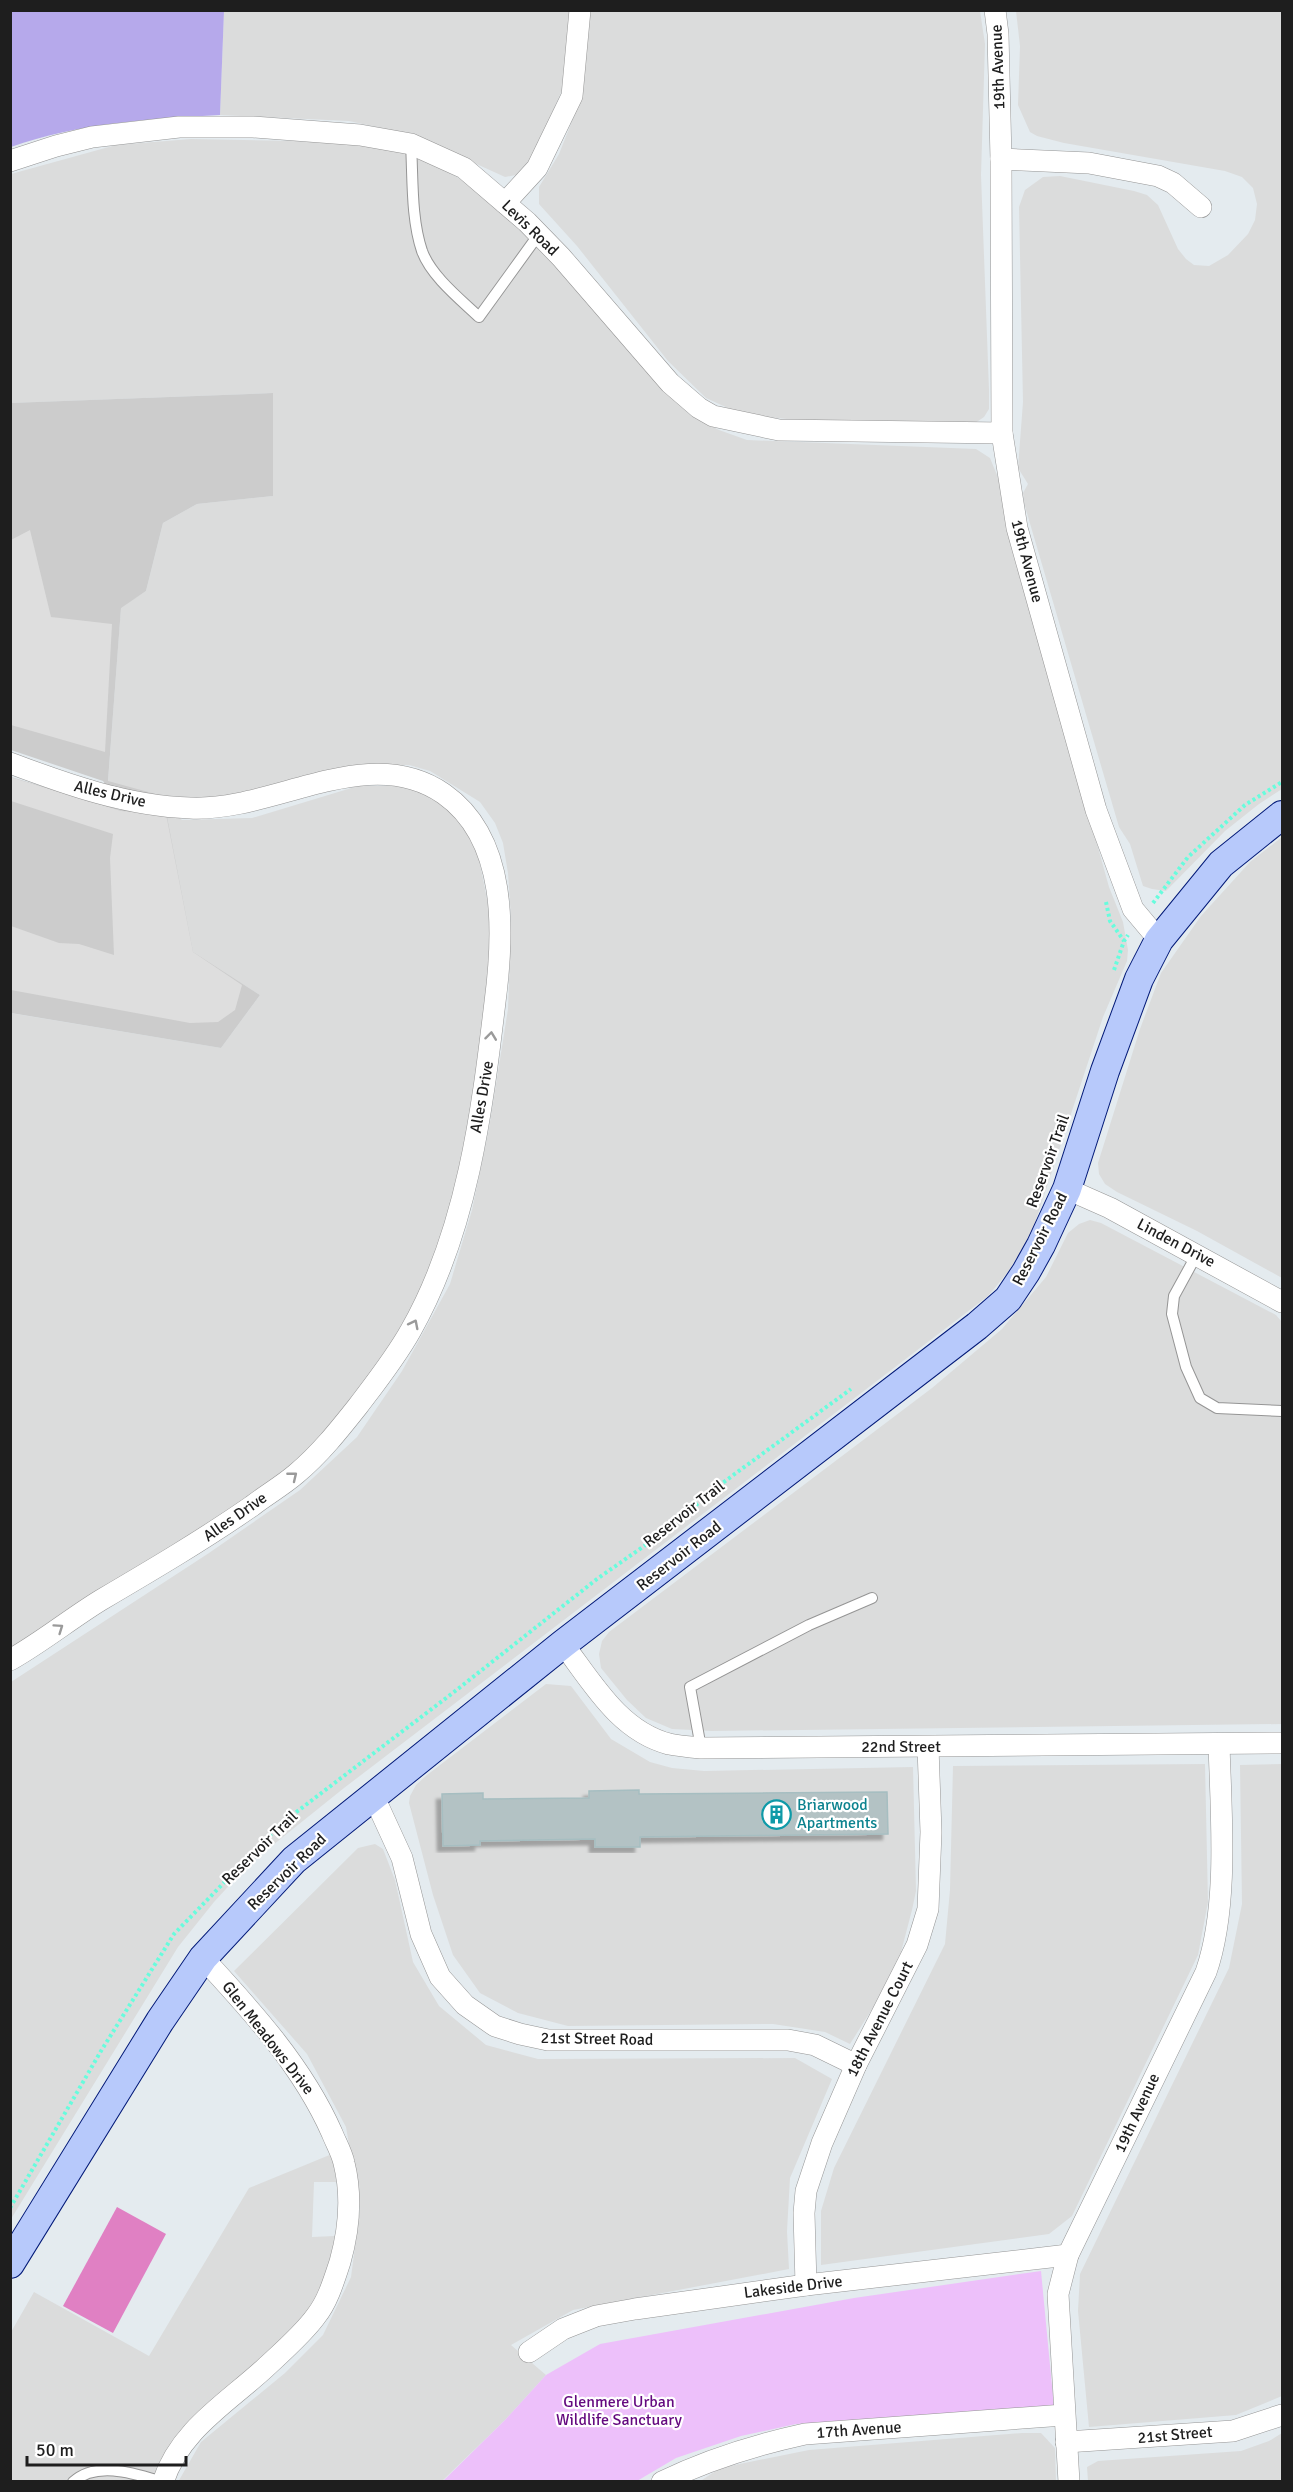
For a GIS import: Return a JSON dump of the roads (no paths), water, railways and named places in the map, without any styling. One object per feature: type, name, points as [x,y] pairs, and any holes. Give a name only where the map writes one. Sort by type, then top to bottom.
[{"type":"street","points":[[505,202],[537,168],[572,96],[580,10]]},
{"type":"street","name":"19th Avenue","points":[[995,10],[998,34],[1001,159],[1002,433],[1017,528],[1090,789],[1133,909],[1150,929]]},
{"type":"street","name":"Levis Road","points":[[10,161],[92,137],[179,127],[253,127],[360,135],[411,144],[464,168],[505,202],[539,234],[670,383],[699,408],[713,416],[779,430],[1002,433]]},
{"type":"street","points":[[1001,159],[1089,163],[1158,176],[1173,183],[1201,207]]},
{"type":"street","name":"Alles Drive","points":[[10,763],[65,783],[135,802],[190,808],[227,808],[352,775],[388,773],[422,781],[447,796],[474,824],[490,857],[500,915],[499,970],[485,1084],[466,1184],[433,1283],[413,1326],[390,1364],[328,1444],[294,1476],[210,1535],[82,1611],[10,1660]]},
{"type":"street","name":"Reservoir Road","points":[[15,2252],[160,2021],[203,1958],[294,1860],[563,1644],[968,1333],[1008,1299],[1041,1245],[1066,1189],[1105,1071],[1139,979],[1150,929],[1221,864],[1282,815]]},
{"type":"street","name":"Linden Drive","points":[[1066,1189],[1110,1208],[1282,1302]]},
{"type":"street","name":"22nd Street","points":[[563,1644],[605,1700],[633,1728],[670,1744],[701,1748],[1282,1743]]},
{"type":"street","name":"19th Avenue","points":[[1069,2481],[1058,2294],[1068,2255],[1206,1972],[1213,1952],[1219,1903],[1219,1744]]},
{"type":"street","name":"18th Avenue Court","points":[[806,2285],[803,2240],[806,2191],[822,2143],[856,2065],[917,1945],[928,1909],[930,1832],[928,1747]]},
{"type":"street","name":"21st Street Road","points":[[374,1797],[402,1858],[421,1934],[440,1977],[465,2004],[495,2026],[548,2040],[788,2040],[815,2045],[856,2065]]},
{"type":"street","name":"Glen Meadows Drive","points":[[163,2481],[169,2464],[182,2444],[316,2316],[334,2282],[346,2240],[349,2199],[344,2161],[319,2102],[269,2033],[203,1958]]},
{"type":"street","name":"Lakeside Drive","points":[[529,2352],[563,2329],[596,2316],[806,2285],[1068,2255]]},
{"type":"street","name":"17th Avenue","points":[[662,2481],[705,2463],[769,2442],[805,2434],[1064,2415]]},
{"type":"street","name":"21st Street","points":[[1066,2442],[1233,2431],[1282,2415]]},
{"type":"lane","points":[[411,144],[416,227],[423,253],[447,287],[479,317],[539,234]]},
{"type":"lane","points":[[1197,1254],[1174,1296],[1172,1314],[1186,1367],[1200,1398],[1217,1408],[1282,1412]]},
{"type":"lane","points":[[701,1748],[690,1687],[809,1625],[872,1598]]},
{"type":"lane","points":[[73,2481],[94,2471],[114,2470],[163,2481]]},
{"type":"place","name":"Briarwood Apartments","points":[[776,1814]]},
{"type":"park label","name":"Glenmere Urban Wildlife Sanctuary","points":[[619,2411]]}]
